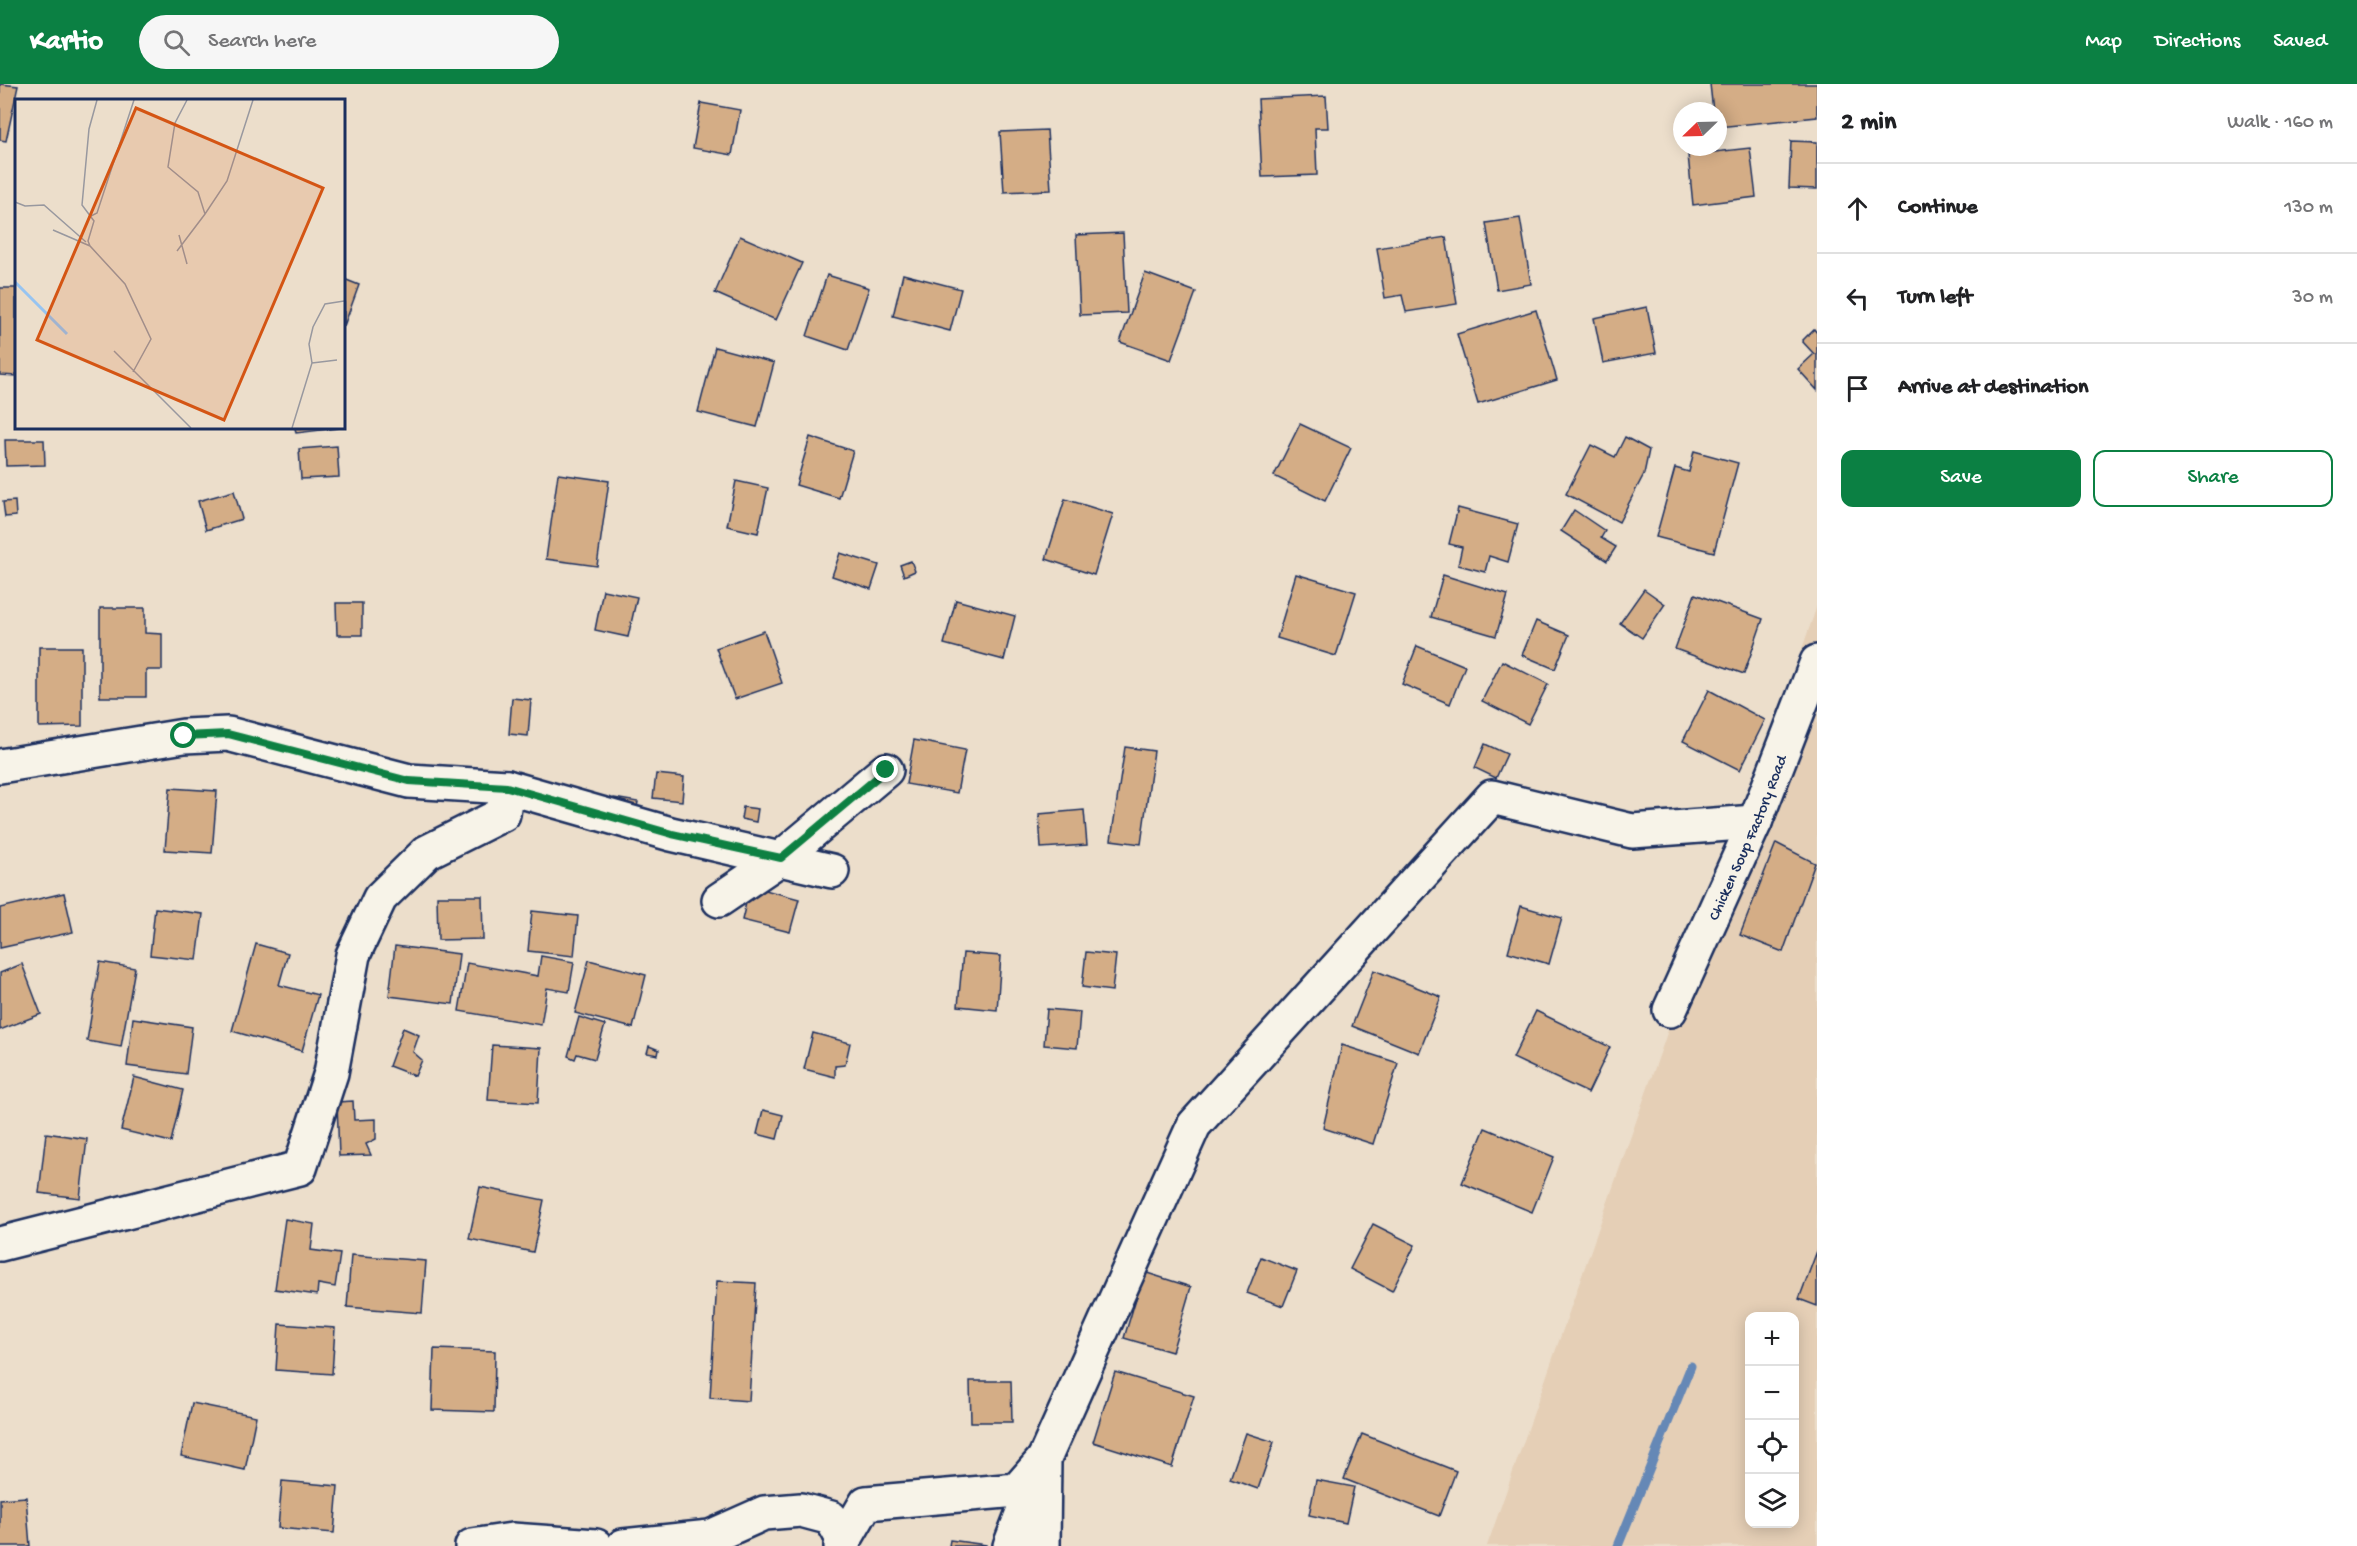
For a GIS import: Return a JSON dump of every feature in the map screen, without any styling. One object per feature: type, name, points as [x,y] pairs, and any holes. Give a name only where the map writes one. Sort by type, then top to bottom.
[{"type":"street","name":"Chicken Soup Factory Road","points":[[1670,1010],[1755,822],[1817,662]]},
{"type":"street","points":[[0,766],[184,736],[228,734],[409,781],[507,787],[672,834],[832,871]]},
{"type":"street","points":[[719,900],[781,858],[886,770]]},
{"type":"street","points":[[0,1244],[300,1168],[331,1073],[353,955],[380,898],[427,852],[503,814],[507,787]]},
{"type":"street","points":[[1010,1546],[1044,1459],[1194,1125],[1492,797],[1632,831],[1755,822]]},
{"type":"street","points":[[842,1544],[866,1503],[1017,1490],[1044,1459]]},
{"type":"street","points":[[1042,1546],[1044,1459]]},
{"type":"street","points":[[623,1546],[705,1542],[764,1513],[801,1510],[831,1518],[842,1544]]},
{"type":"street","points":[[472,1546],[512,1540],[596,1546]]},
{"type":"shaded area","points":[[1817,606],[1817,1546],[1487,1546]]},
{"type":"building","points":[[0,84],[18,86],[6,141],[0,140]]},
{"type":"building","points":[[1710,84],[1817,84],[1817,117],[1727,126],[1727,102],[1712,102]]},
{"type":"building","points":[[1326,96],[1328,128],[1315,128],[1317,175],[1262,177],[1258,99]]},
{"type":"building","points":[[701,103],[740,110],[732,155],[693,148]]},
{"type":"building","points":[[1047,130],[1051,190],[1004,192],[1000,132]]},
{"type":"building","points":[[1791,141],[1817,142],[1817,189],[1789,188]]},
{"type":"building","points":[[1750,148],[1756,197],[1693,205],[1688,156],[1727,156],[1727,151]]},
{"type":"building","points":[[1520,218],[1531,284],[1497,290],[1486,223]]},
{"type":"building","points":[[1123,233],[1127,313],[1080,315],[1076,235]]},
{"type":"building","points":[[740,236],[802,263],[776,320],[715,293]]},
{"type":"building","points":[[1446,237],[1457,304],[1406,312],[1402,295],[1385,298],[1377,248]]},
{"type":"building","points":[[1145,273],[1196,292],[1171,360],[1120,342]]},
{"type":"building","points":[[903,274],[961,289],[950,331],[893,316]]},
{"type":"building","points":[[827,275],[869,288],[848,350],[807,336]]},
{"type":"building","points":[[345,279],[359,285],[345,323]]},
{"type":"building","points":[[0,288],[15,288],[15,376],[0,375]]},
{"type":"building","points":[[1647,307],[1656,353],[1603,363],[1594,318]]},
{"type":"building","points":[[1536,310],[1557,380],[1478,404],[1457,334]]},
{"type":"building","points":[[1814,329],[1817,333],[1817,390],[1798,369],[1814,354],[1802,341]]},
{"type":"building","points":[[715,347],[774,363],[757,427],[698,412]]},
{"type":"building","points":[[1300,424],[1351,448],[1325,501],[1274,476]]},
{"type":"building","points":[[295,429],[330,429],[296,433]]},
{"type":"building","points":[[810,437],[853,451],[839,498],[796,485]]},
{"type":"building","points":[[1625,437],[1649,450],[1644,474],[1619,522],[1566,494],[1591,445],[1615,457]]},
{"type":"building","points":[[5,440],[44,440],[45,465],[6,466]]},
{"type":"building","points":[[337,446],[339,477],[301,479],[299,449]]},
{"type":"building","points":[[1694,451],[1738,463],[1714,552],[1656,537],[1675,468],[1689,472]]},
{"type":"building","points":[[558,474],[609,481],[597,566],[546,559]]},
{"type":"building","points":[[736,481],[768,488],[758,533],[727,526]]},
{"type":"building","points":[[234,491],[242,519],[206,530],[198,501]]},
{"type":"building","points":[[1065,499],[1113,514],[1094,575],[1046,559]]},
{"type":"building","points":[[15,501],[16,516],[5,517],[3,502]]},
{"type":"building","points":[[1458,508],[1518,524],[1508,562],[1489,556],[1485,572],[1458,565],[1462,547],[1449,544]]},
{"type":"building","points":[[1574,510],[1605,531],[1601,538],[1616,547],[1607,561],[1561,531]]},
{"type":"building","points":[[840,553],[879,565],[871,589],[832,576]]},
{"type":"building","points":[[911,561],[915,571],[904,576],[900,565]]},
{"type":"building","points":[[1296,574],[1356,592],[1336,656],[1277,638]]},
{"type":"building","points":[[1443,575],[1508,595],[1496,636],[1431,617]]},
{"type":"building","points":[[1644,589],[1665,604],[1642,638],[1620,623]]},
{"type":"building","points":[[603,590],[637,597],[628,637],[595,630]]},
{"type":"building","points":[[1695,594],[1763,619],[1744,674],[1675,649]]},
{"type":"building","points":[[956,600],[1015,616],[1004,660],[944,644]]},
{"type":"building","points":[[336,603],[362,603],[362,635],[337,635]]},
{"type":"building","points":[[100,608],[145,608],[145,633],[162,634],[162,670],[146,670],[146,697],[100,697]]},
{"type":"building","points":[[1536,621],[1569,635],[1555,669],[1522,655]]},
{"type":"building","points":[[764,631],[782,683],[735,699],[716,648]]},
{"type":"building","points":[[1417,646],[1465,666],[1450,704],[1402,684]]},
{"type":"building","points":[[39,647],[82,647],[82,726],[39,727]]},
{"type":"building","points":[[1502,661],[1548,684],[1528,724],[1482,701]]},
{"type":"building","points":[[1709,690],[1765,720],[1740,770],[1683,741]]},
{"type":"building","points":[[512,698],[531,700],[528,736],[509,734]]},
{"type":"building","points":[[914,740],[965,750],[957,793],[906,784]]},
{"type":"building","points":[[1485,744],[1507,754],[1496,778],[1475,768]]},
{"type":"building","points":[[1125,747],[1154,751],[1141,844],[1111,840]]},
{"type":"building","points":[[656,774],[684,777],[682,801],[653,798]]},
{"type":"building","points":[[170,788],[217,791],[212,853],[165,850]]},
{"type":"building","points":[[614,798],[638,802],[636,812],[612,808]]},
{"type":"building","points":[[743,807],[758,809],[756,822],[741,819]]},
{"type":"building","points":[[1084,810],[1087,845],[1041,848],[1039,814]]},
{"type":"building","points":[[1776,843],[1815,863],[1783,952],[1740,935]]},
{"type":"building","points":[[750,886],[799,899],[790,932],[742,920]]},
{"type":"building","points":[[64,893],[73,932],[0,948],[0,908]]},
{"type":"building","points":[[437,896],[482,896],[483,939],[438,940]]},
{"type":"building","points":[[1521,906],[1562,918],[1549,964],[1508,952]]},
{"type":"building","points":[[155,908],[203,914],[197,960],[150,955]]},
{"type":"building","points":[[532,911],[578,916],[574,956],[528,951]]},
{"type":"building","points":[[256,944],[288,953],[279,985],[318,995],[302,1051],[232,1031]]},
{"type":"building","points":[[395,946],[459,954],[453,1004],[389,996]]},
{"type":"building","points":[[1086,952],[1116,955],[1112,991],[1082,987]]},
{"type":"building","points":[[963,953],[1001,956],[997,1010],[958,1006]]},
{"type":"building","points":[[541,956],[574,962],[569,992],[547,988],[541,1025],[459,1011],[467,963],[538,976]]},
{"type":"building","points":[[589,960],[646,975],[633,1028],[575,1013]]},
{"type":"building","points":[[100,962],[135,968],[121,1047],[87,1041]]},
{"type":"building","points":[[22,964],[41,1014],[0,1030],[0,973]]},
{"type":"building","points":[[1374,970],[1441,997],[1419,1053],[1352,1026]]},
{"type":"building","points":[[1047,1009],[1080,1012],[1077,1048],[1044,1045]]},
{"type":"building","points":[[1536,1011],[1610,1047],[1588,1093],[1513,1058]]},
{"type":"building","points":[[579,1017],[605,1025],[595,1059],[577,1054],[575,1059],[568,1056]]},
{"type":"building","points":[[133,1018],[192,1027],[186,1074],[127,1066]]},
{"type":"building","points":[[403,1028],[419,1035],[413,1052],[422,1060],[415,1076],[389,1066]]},
{"type":"building","points":[[813,1033],[850,1043],[845,1065],[835,1066],[835,1077],[804,1069]]},
{"type":"building","points":[[492,1045],[541,1048],[538,1103],[488,1100]]},
{"type":"building","points":[[1342,1045],[1398,1063],[1373,1144],[1323,1128]]},
{"type":"building","points":[[649,1046],[659,1050],[658,1055],[647,1053]]},
{"type":"building","points":[[134,1077],[183,1090],[171,1142],[121,1130]]},
{"type":"building","points":[[353,1101],[354,1120],[376,1119],[376,1139],[366,1144],[371,1155],[339,1156],[337,1102]]},
{"type":"building","points":[[763,1110],[783,1115],[777,1139],[757,1134]]},
{"type":"building","points":[[1485,1128],[1554,1157],[1532,1212],[1462,1183]]},
{"type":"building","points":[[46,1133],[87,1139],[80,1198],[39,1193]]},
{"type":"building","points":[[480,1187],[544,1200],[533,1252],[469,1239]]},
{"type":"building","points":[[285,1219],[314,1224],[311,1250],[340,1254],[335,1287],[318,1284],[317,1295],[275,1289]]},
{"type":"building","points":[[1373,1224],[1415,1245],[1392,1291],[1350,1269]]},
{"type":"building","points":[[1817,1251],[1817,1306],[1799,1299]]},
{"type":"building","points":[[351,1255],[426,1261],[422,1313],[347,1307]]},
{"type":"building","points":[[1261,1257],[1297,1271],[1283,1306],[1247,1293]]},
{"type":"building","points":[[1144,1272],[1191,1287],[1172,1352],[1124,1338]]},
{"type":"building","points":[[717,1281],[756,1283],[749,1401],[710,1398]]},
{"type":"building","points":[[279,1324],[335,1328],[332,1374],[276,1370]]},
{"type":"building","points":[[434,1349],[495,1351],[494,1412],[432,1410]]},
{"type":"building","points":[[1115,1372],[1194,1396],[1172,1467],[1093,1442]]},
{"type":"building","points":[[970,1381],[1011,1381],[1012,1422],[971,1422]]},
{"type":"building","points":[[192,1403],[256,1416],[245,1470],[181,1456]]},
{"type":"building","points":[[1246,1433],[1274,1442],[1258,1489],[1230,1479]]},
{"type":"building","points":[[1362,1434],[1456,1471],[1439,1516],[1344,1479]]},
{"type":"building","points":[[1316,1480],[1354,1487],[1346,1523],[1309,1515]]},
{"type":"building","points":[[282,1481],[338,1486],[334,1533],[278,1528]]},
{"type":"building","points":[[26,1497],[30,1546],[0,1546],[0,1499]]},
{"type":"building","points":[[950,1540],[986,1545],[986,1546],[949,1546]]},
{"type":"waterway","points":[[1618,1546],[1691,1366]]},
{"type":"route","points":[[184,736],[228,734],[409,781],[507,787],[672,834],[781,858],[886,770]]}]
